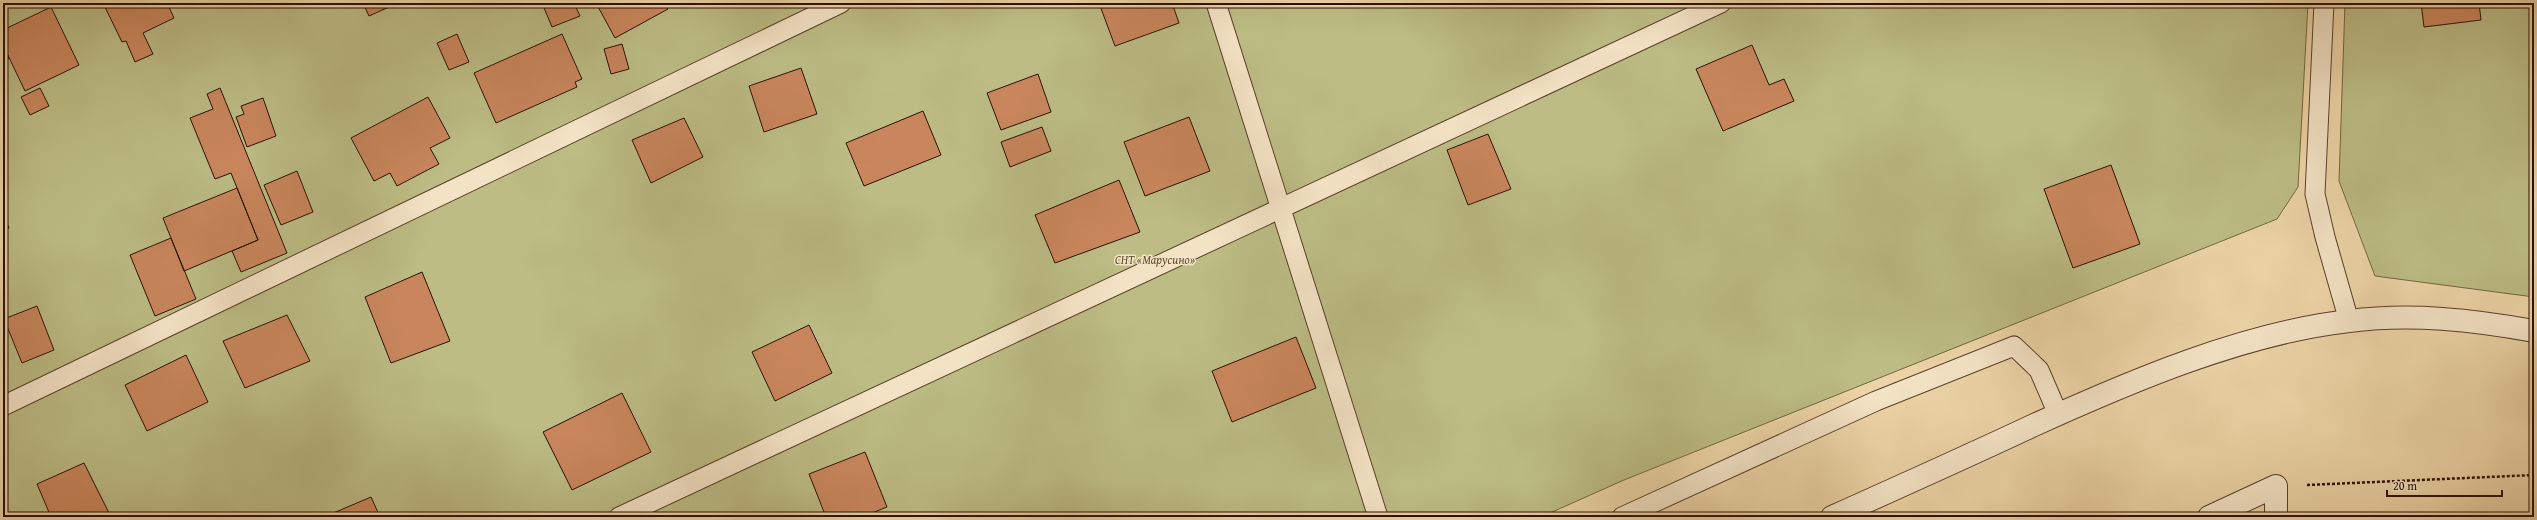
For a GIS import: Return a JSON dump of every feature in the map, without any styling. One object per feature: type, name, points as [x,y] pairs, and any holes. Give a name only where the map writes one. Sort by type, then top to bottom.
[{"type":"street","points":[[1832,517],[2058,414],[2166,369],[2290,332],[2349,321],[2413,317],[2479,321],[2534,331]]},
{"type":"street","points":[[2209,517],[2276,486],[2276,517]]},
{"type":"lane","points":[[3,406],[841,3]]},
{"type":"lane","points":[[1216,3],[1378,517]]},
{"type":"lane","points":[[619,517],[1721,3]]},
{"type":"lane","points":[[2324,3],[2316,194],[2325,237],[2349,321]]},
{"type":"lane","points":[[1622,517],[1876,401],[2014,346],[2039,370],[2058,414]]},
{"type":"path","points":[[2276,486],[2534,475]]},
{"type":"green space","name":"СНТ «Марусино»","points":[[3,3],[2308,3],[2298,187],[2277,219],[1624,480],[1541,517],[3,517]]},
{"type":"green space","points":[[2345,3],[2534,3],[2534,297],[2375,276],[2339,181]]},
{"type":"building","points":[[103,3],[167,3],[174,18],[143,33],[153,54],[135,62],[126,41],[122,42]]},
{"type":"building","points":[[363,3],[398,3],[369,16]]},
{"type":"building","points":[[542,3],[574,3],[580,16],[552,27]]},
{"type":"building","points":[[596,3],[664,3],[668,9],[615,38]]},
{"type":"building","points":[[1099,3],[1172,3],[1179,23],[1115,46]]},
{"type":"building","points":[[2421,3],[2479,3],[2481,20],[2424,27]]},
{"type":"building","points":[[51,7],[79,65],[25,91],[3,45],[3,30]]},
{"type":"building","points":[[457,34],[469,62],[449,70],[437,43]]},
{"type":"building","points":[[562,34],[582,79],[575,82],[577,87],[496,123],[474,73]]},
{"type":"building","points":[[622,44],[629,69],[611,74],[604,49]]},
{"type":"building","points":[[3,45],[9,58],[3,61]]},
{"type":"building","points":[[1752,45],[1769,85],[1784,79],[1794,101],[1723,131],[1696,69]]},
{"type":"building","points":[[801,68],[817,114],[764,132],[749,86]]},
{"type":"building","points":[[1038,74],[1051,112],[1001,130],[987,93]]},
{"type":"building","points":[[40,88],[49,106],[30,115],[21,97]]},
{"type":"building","points":[[220,88],[287,253],[241,272],[232,251],[258,240],[231,173],[215,179],[190,118],[213,109],[207,94]]},
{"type":"building","points":[[428,97],[450,138],[430,148],[439,164],[397,186],[390,173],[374,181],[351,138]]},
{"type":"building","points":[[263,98],[276,136],[247,147],[236,117],[244,114],[241,106]]},
{"type":"building","points":[[923,111],[941,155],[864,186],[846,143]]},
{"type":"building","points":[[1189,117],[1210,171],[1145,196],[1124,142]]},
{"type":"building","points":[[684,118],[703,157],[651,183],[632,140]]},
{"type":"building","points":[[1042,127],[1051,151],[1010,167],[1001,142]]},
{"type":"building","points":[[1488,134],[1511,189],[1468,205],[1447,150]]},
{"type":"building","points":[[2111,165],[2140,244],[2073,268],[2044,189]]},
{"type":"building","points":[[297,171],[313,212],[281,225],[264,185]]},
{"type":"building","points":[[1119,180],[1140,232],[1055,263],[1035,215]]},
{"type":"building","points":[[237,188],[258,240],[184,271],[163,218]]},
{"type":"building","points":[[3,214],[9,228],[3,230]]},
{"type":"building","points":[[171,238],[196,299],[155,316],[130,255]]},
{"type":"building","points":[[422,272],[450,341],[391,363],[365,297]]},
{"type":"building","points":[[37,306],[54,350],[22,363],[4,319]]},
{"type":"building","points":[[287,315],[310,361],[245,388],[223,341]]},
{"type":"building","points":[[809,325],[832,373],[775,401],[752,352]]},
{"type":"building","points":[[1296,337],[1316,388],[1232,422],[1212,371]]},
{"type":"building","points":[[186,355],[208,402],[147,431],[125,385]]},
{"type":"building","points":[[622,393],[651,452],[572,490],[543,432]]},
{"type":"building","points":[[865,452],[887,507],[862,517],[826,517],[809,474]]},
{"type":"building","points":[[84,463],[109,513],[100,517],[51,517],[37,484]]},
{"type":"building","points":[[371,497],[380,517],[324,517]]}]
